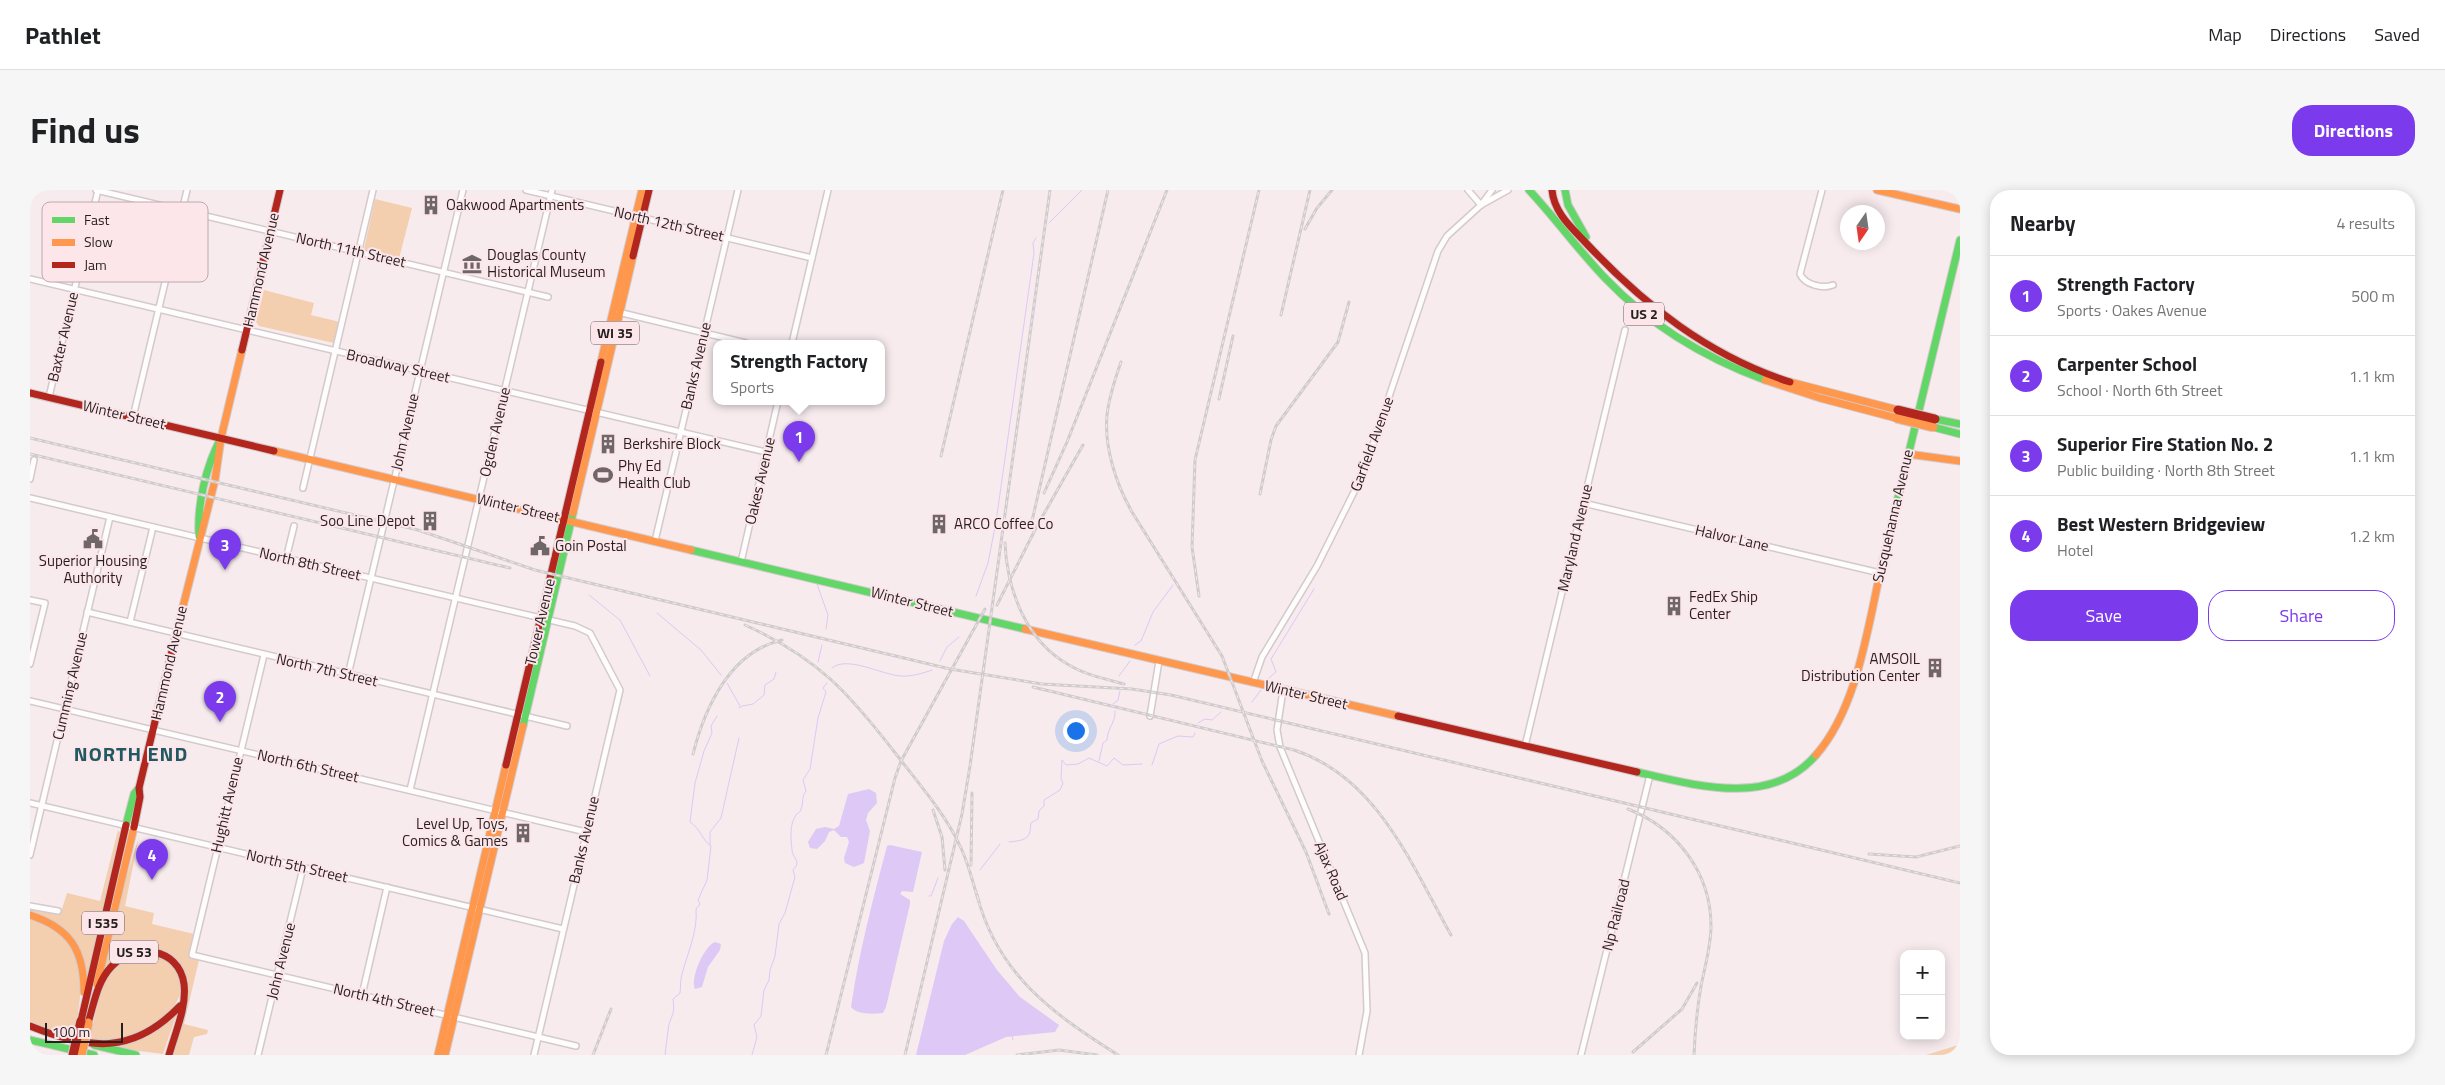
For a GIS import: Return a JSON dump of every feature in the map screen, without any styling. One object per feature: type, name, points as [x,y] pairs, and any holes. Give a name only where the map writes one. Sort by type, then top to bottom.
[{"type":"main road","name":"Hammond Avenue","points":[[130,826],[134,794],[139,788],[199,538],[200,508],[214,450],[221,438],[280,190]]},
{"type":"main road","name":"Tower Avenue","points":[[639,218],[642,190]]},
{"type":"main road","name":"Tower Avenue","points":[[445,1055],[451,1016],[521,715],[639,218],[649,190]]},
{"type":"main road","points":[[1528,190],[1542,190]]},
{"type":"main road","name":"US 2","points":[[1528,190],[1590,263],[1618,292],[1653,322],[1684,342],[1754,378],[1800,394],[1934,423],[1960,434]]},
{"type":"main road","name":"US 2","points":[[1552,190],[1552,198],[1558,209],[1598,257],[1643,301],[1685,332],[1720,353],[1787,381],[1897,414]]},
{"type":"main road","points":[[1565,190],[1568,205],[1598,257]]},
{"type":"main road","points":[[1883,191],[1960,209]]},
{"type":"main road","name":"Susquehanna Avenue","points":[[1794,774],[1822,751],[1843,717],[1880,573],[1960,240]]},
{"type":"main road","name":"Winter Street","points":[[30,393],[1525,746],[1544,754],[1697,786],[1732,790],[1766,786],[1794,774]]},
{"type":"main road","name":"US 2","points":[[1934,423],[1960,424]]},
{"type":"main road","points":[[1908,454],[1960,461]]},
{"type":"main road","name":"I 535","points":[[73,1055],[84,1022],[130,826]]},
{"type":"main road","points":[[31,915],[62,930],[74,943],[81,957],[85,979],[84,1022]]},
{"type":"main road","name":"US 53","points":[[84,1022],[108,971],[121,958],[136,951],[146,950],[162,953],[176,963],[184,982],[182,1003]]},
{"type":"main road","points":[[85,1043],[117,1043],[145,1036],[163,1025],[182,1003]]},
{"type":"main road","points":[[169,1055],[182,1003]]},
{"type":"main road","name":"Tower Avenue","points":[[438,1055],[451,1016]]},
{"type":"main road","name":"I 535","points":[[80,1055],[84,1022]]},
{"type":"main road","points":[[30,1026],[85,1043],[136,1055]]},
{"type":"main road","points":[[30,1040],[94,1055]]},
{"type":"street","name":"North 11th Street","points":[[98,190],[149,202]]},
{"type":"street","points":[[303,488],[373,190]]},
{"type":"street","name":"John Avenue","points":[[348,675],[463,190]]},
{"type":"street","name":"North 12th Street","points":[[526,190],[551,193],[639,218],[812,258]]},
{"type":"street","name":"Banks Avenue","points":[[655,541],[738,190]]},
{"type":"street","points":[[793,340],[828,190]]},
{"type":"street","points":[[1468,190],[1481,205]]},
{"type":"street","name":"Garfield Avenue","points":[[1253,683],[1262,657],[1317,566],[1363,474],[1438,251],[1450,233],[1481,205],[1492,190]]},
{"type":"street","name":"Garfield Avenue","points":[[1481,205],[1508,190]]},
{"type":"street","points":[[1822,190],[1800,274],[1806,282],[1824,287],[1833,285]]},
{"type":"street","name":"Ogden Avenue","points":[[410,790],[551,193]]},
{"type":"street","name":"North 11th Street","points":[[208,216],[548,297]]},
{"type":"street","name":"Broadway Street","points":[[42,282],[766,452]]},
{"type":"street","name":"Baxter Avenue","points":[[49,397],[77,282]]},
{"type":"street","points":[[133,417],[166,282]]},
{"type":"street","points":[[617,312],[733,340]]},
{"type":"street","name":"Maryland Avenue","points":[[1525,746],[1625,330]]},
{"type":"street","name":"Oakes Avenue","points":[[742,562],[777,405]]},
{"type":"street","points":[[30,479],[34,460]]},
{"type":"street","name":"North 8th Street","points":[[30,498],[589,631]]},
{"type":"street","name":"Halvor Lane","points":[[1583,503],[1880,573]]},
{"type":"street","name":"Cumming Avenue","points":[[30,855],[110,517]]},
{"type":"street","points":[[286,559],[294,526]]},
{"type":"street","points":[[130,622],[153,527]]},
{"type":"street","points":[[30,600],[45,603],[30,664]]},
{"type":"street","name":"North 7th Street","points":[[87,612],[567,726]]},
{"type":"street","name":"Banks Avenue","points":[[534,1055],[620,690],[589,631]]},
{"type":"street","name":"Hughitt Avenue","points":[[192,955],[264,655]]},
{"type":"street","points":[[1150,716],[1159,661]]},
{"type":"street","name":"Ajax Road","points":[[1283,690],[1277,730],[1280,747],[1366,953],[1367,1011],[1359,1055]]},
{"type":"street","name":"North 6th Street","points":[[30,701],[586,832]]},
{"type":"street","name":"Np Railroad","points":[[1581,1055],[1650,775]]},
{"type":"street","name":"North 5th Street","points":[[30,803],[563,929]]},
{"type":"street","name":"John Avenue","points":[[258,1055],[303,868]]},
{"type":"street","points":[[362,995],[387,887]]},
{"type":"street","points":[[30,906],[58,911]]},
{"type":"street","name":"North 4th Street","points":[[192,955],[576,1046]]},
{"type":"shaded area","points":[[375,199],[412,208],[399,259],[369,252],[364,249]]},
{"type":"shaded area","points":[[264,290],[314,303],[311,315],[340,322],[334,343],[259,326],[256,322]]},
{"type":"shaded area","points":[[869,789],[876,793],[877,803],[868,813],[866,820],[870,831],[864,863],[854,867],[845,863],[844,858],[849,842],[847,837],[841,837],[834,830],[829,832],[825,841],[817,849],[810,848],[808,842],[816,829],[825,827],[834,829],[839,826],[848,794]]},
{"type":"shaded area","points":[[118,830],[120,833],[87,986],[79,947],[30,913],[30,908],[61,912],[67,893],[100,901]]},
{"type":"shaded area","points":[[139,836],[125,906],[154,913],[152,924],[194,934],[189,958],[199,960],[184,1024],[208,1030],[207,1034],[194,1037],[189,1055],[172,1055],[185,976],[155,947],[147,946],[133,948],[121,954],[105,968],[116,912]]},
{"type":"shaded area","points":[[887,846],[922,852],[913,892],[902,891],[900,894],[910,900],[910,904],[886,1007],[883,1013],[861,1013],[851,1007],[854,986]]},
{"type":"shaded area","points":[[958,917],[964,921],[997,970],[1020,997],[1059,1025],[1055,1032],[1006,1037],[965,1055],[916,1055],[944,941],[952,924]]},
{"type":"shaded area","points":[[30,919],[48,926],[61,935],[71,946],[77,958],[81,986],[77,1020],[93,1024],[101,991],[110,973],[127,960],[138,956],[159,956],[168,960],[175,968],[181,984],[177,1002],[168,1014],[154,1026],[138,1034],[120,1039],[83,1038],[64,1034],[30,1021]]},
{"type":"shaded area","points":[[715,942],[721,944],[720,950],[708,967],[702,987],[695,989],[694,978],[696,970],[707,949]]},
{"type":"shaded area","points":[[177,1013],[163,1054],[123,1049],[112,1045],[117,1045]]},
{"type":"shaded area","points":[[1960,1046],[1960,1055],[1926,1055]]},
{"type":"waterway","points":[[1049,223],[1082,190]]},
{"type":"waterway","points":[[976,596],[988,563],[996,522],[1034,253],[1033,243],[1036,238]]},
{"type":"waterway","points":[[817,584],[828,615],[826,629]]},
{"type":"waterway","points":[[1135,645],[1141,641],[1153,612],[1173,585]]},
{"type":"waterway","points":[[1269,678],[1276,672],[1271,659],[1314,589]]},
{"type":"waterway","points":[[589,595],[620,620],[650,676]]},
{"type":"waterway","points":[[657,613],[701,650],[721,675]]},
{"type":"waterway","points":[[940,661],[947,647],[959,637]]},
{"type":"waterway","points":[[818,662],[822,645]]},
{"type":"waterway","points":[[1119,676],[1130,661]]},
{"type":"waterway","points":[[832,668],[846,664],[905,676],[932,670]]},
{"type":"waterway","points":[[739,708],[753,704],[764,695],[765,685],[774,679],[776,672]]},
{"type":"waterway","points":[[727,683],[740,706]]},
{"type":"waterway","points":[[752,1055],[757,1037],[754,1025],[761,1016],[764,990],[769,980],[775,956],[779,924],[785,913],[795,877],[793,870],[797,862],[792,850],[791,828],[796,815],[801,811],[806,791],[803,780],[810,769],[818,718],[826,692],[823,688],[827,683]]},
{"type":"waterway","points":[[1252,702],[1261,690]]},
{"type":"waterway","points":[[1113,704],[1118,700],[1120,691]]},
{"type":"waterway","points":[[1099,761],[1103,743],[1107,740],[1115,711]]},
{"type":"waterway","points":[[1198,723],[1205,719],[1212,720],[1221,712]]},
{"type":"waterway","points":[[665,1055],[669,1026],[674,1009],[673,999],[680,993],[681,976],[694,933],[696,909],[700,904],[698,900],[707,880],[711,846],[690,822],[695,783],[704,751],[712,733],[711,726],[717,716]]},
{"type":"waterway","points":[[1152,765],[1159,744],[1178,736],[1193,737],[1195,733]]},
{"type":"waterway","points":[[710,845],[710,832],[721,818],[739,738]]},
{"type":"waterway","points":[[1009,842],[1022,840],[1027,837],[1031,823],[1038,819],[1039,811],[1044,806],[1044,800],[1060,790],[1063,783],[1061,779],[1062,760],[1066,765],[1078,764],[1089,758],[1107,766],[1114,758],[1123,765],[1142,764]]},
{"type":"waterway","points":[[980,870],[1000,844]]},
{"type":"waterway","points":[[929,896],[931,896],[938,878]]},
{"type":"waterway","points":[[1012,1036],[1013,1040]]},
{"type":"railway","points":[[941,456],[1003,190]]},
{"type":"railway","points":[[905,1055],[962,814],[1050,190]]},
{"type":"railway","points":[[1032,521],[1108,190]]},
{"type":"railway","points":[[1044,493],[1067,442],[1167,190]]},
{"type":"railway","points":[[1199,596],[1192,547],[1195,460],[1259,190]]},
{"type":"railway","points":[[1281,315],[1310,190]]},
{"type":"railway","points":[[1305,229],[1317,208],[1332,190]]},
{"type":"railway","points":[[1260,494],[1271,440],[1276,426],[1338,342],[1349,302]]},
{"type":"railway","points":[[1219,399],[1233,336]]},
{"type":"railway","points":[[1121,362],[1114,381],[1107,415],[1107,440],[1116,477],[1132,512],[1222,656],[1262,761],[1306,852],[1329,914]]},
{"type":"railway","points":[[30,438],[418,530],[535,570],[950,669],[1042,684],[1132,689],[1171,695],[1960,883]]},
{"type":"railway","points":[[997,605],[1037,526],[1083,445]]},
{"type":"railway","points":[[30,454],[510,568]]},
{"type":"railway","points":[[1005,543],[1010,579],[1015,596],[1030,628],[1041,642],[1054,655],[1069,665],[1096,676],[1124,684]]},
{"type":"railway","points":[[826,1055],[895,778],[901,761],[985,609]]},
{"type":"railway","points":[[745,625],[793,650],[812,664],[847,695],[863,713],[922,788],[955,835],[964,854],[979,902]]},
{"type":"railway","points":[[693,754],[705,718],[722,684],[748,656],[764,646],[782,640]]},
{"type":"railway","points":[[1033,687],[1294,750],[1323,763],[1348,780],[1370,802],[1389,826],[1406,852],[1451,935]]},
{"type":"railway","points":[[971,865],[972,793]]},
{"type":"railway","points":[[1628,809],[1645,817],[1675,840],[1687,854],[1705,888],[1709,906],[1711,934],[1698,1003],[1694,1055]]},
{"type":"railway","points":[[933,810],[942,837],[945,870]]},
{"type":"railway","points":[[1869,854],[1916,857],[1960,846]]},
{"type":"railway","points":[[977,895],[986,923],[998,948],[1013,970],[1050,1007],[1071,1024],[1118,1055]]},
{"type":"railway","points":[[1633,1052],[1682,1009],[1697,983]]},
{"type":"railway","points":[[593,1055],[611,1009]]},
{"type":"railway","points":[[1017,1055],[1059,1050],[1097,1055]]},
{"type":"traffic: fast","points":[[1529,190],[1606,279],[1641,312],[1700,351],[1765,380]]},
{"type":"traffic: fast","points":[[1565,190],[1568,205],[1586,237]]},
{"type":"traffic: fast","points":[[1883,560],[1960,240]]},
{"type":"traffic: fast","points":[[1935,419],[1960,424]]},
{"type":"traffic: fast","points":[[1933,427],[1960,434]]},
{"type":"traffic: fast","points":[[199,536],[201,498],[207,473],[221,438]]},
{"type":"traffic: fast","points":[[523,726],[573,513]]},
{"type":"traffic: fast","points":[[691,550],[1025,629]]},
{"type":"traffic: fast","points":[[1637,772],[1707,786],[1755,787],[1777,782],[1798,771],[1816,755]]},
{"type":"traffic: fast","points":[[126,825],[134,794],[139,788]]},
{"type":"traffic: fast","points":[[30,1040],[94,1055]]},
{"type":"traffic: fast","points":[[94,1045],[136,1055]]},
{"type":"traffic: slow","points":[[601,362],[642,190]]},
{"type":"traffic: slow","points":[[1877,190],[1960,209]]},
{"type":"traffic: slow","points":[[573,513],[633,256]]},
{"type":"traffic: slow","points":[[177,630],[215,480],[221,438],[242,350]]},
{"type":"traffic: slow","points":[[1765,380],[1820,398],[1896,418]]},
{"type":"traffic: slow","points":[[1790,382],[1898,410]]},
{"type":"traffic: slow","points":[[1896,418],[1933,427]]},
{"type":"traffic: slow","points":[[274,451],[691,550]]},
{"type":"traffic: slow","points":[[1908,454],[1960,461]]},
{"type":"traffic: slow","points":[[1816,755],[1831,735],[1852,688],[1867,636],[1883,560]]},
{"type":"traffic: slow","points":[[1025,629],[1398,716]]},
{"type":"traffic: slow","points":[[445,1055],[523,726]]},
{"type":"traffic: slow","points":[[438,1055],[506,765]]},
{"type":"traffic: slow","points":[[97,984],[134,827]]},
{"type":"traffic: slow","points":[[30,915],[44,920],[55,927],[65,934],[72,943],[81,964],[84,992]]},
{"type":"traffic: slow","points":[[81,1055],[88,1023]]},
{"type":"traffic: jam","points":[[242,350],[280,190]]},
{"type":"traffic: jam","points":[[633,256],[649,190]]},
{"type":"traffic: jam","points":[[1552,190],[1556,206],[1570,226],[1608,266],[1655,307],[1705,343],[1760,371],[1790,382]]},
{"type":"traffic: jam","points":[[506,765],[601,362]]},
{"type":"traffic: jam","points":[[30,393],[274,451]]},
{"type":"traffic: jam","points":[[1898,410],[1935,419]]},
{"type":"traffic: jam","points":[[134,827],[140,797],[139,788],[177,630]]},
{"type":"traffic: jam","points":[[1398,716],[1637,772]]},
{"type":"traffic: jam","points":[[81,1021],[126,825]]},
{"type":"traffic: jam","points":[[88,1023],[99,986],[111,967],[131,954],[154,952],[165,956],[174,962],[184,984],[184,1002],[169,1055]]},
{"type":"traffic: jam","points":[[30,1026],[72,1040],[110,1043],[127,1040],[145,1033],[162,1022],[180,1006]]},
{"type":"traffic: jam","points":[[73,1055],[81,1021]]},
{"type":"place","name":"Oakwood Apartments","points":[[431,205]]},
{"type":"place","name":"Douglas County Historical Museum","points":[[472,264]]},
{"type":"place","name":"Berkshire Block","points":[[608,444]]},
{"type":"place","name":"Strength Factory","points":[[799,462]]},
{"type":"place","name":"Phy Ed Health Club","points":[[603,475]]},
{"type":"place","name":"Soo Line Depot","points":[[430,521]]},
{"type":"place","name":"ARCO Coffee Co","points":[[939,524]]},
{"type":"place","name":"Superior Housing Authority","points":[[93,539]]},
{"type":"place","name":"Goin Postal","points":[[540,546]]},
{"type":"place","name":"Superior Fire Station No. 2","points":[[225,570]]},
{"type":"place","name":"FedEx Ship Center","points":[[1674,606]]},
{"type":"place","name":"AMSOIL Distribution Center","points":[[1935,668]]},
{"type":"place","name":"Carpenter School","points":[[220,722]]},
{"type":"place","name":"Level Up, Toys, Comics & Games","points":[[523,833]]},
{"type":"place","name":"Best Western Bridgeview","points":[[152,880]]},
{"type":"district","name":"NORTH END","points":[[131,754]]}]
